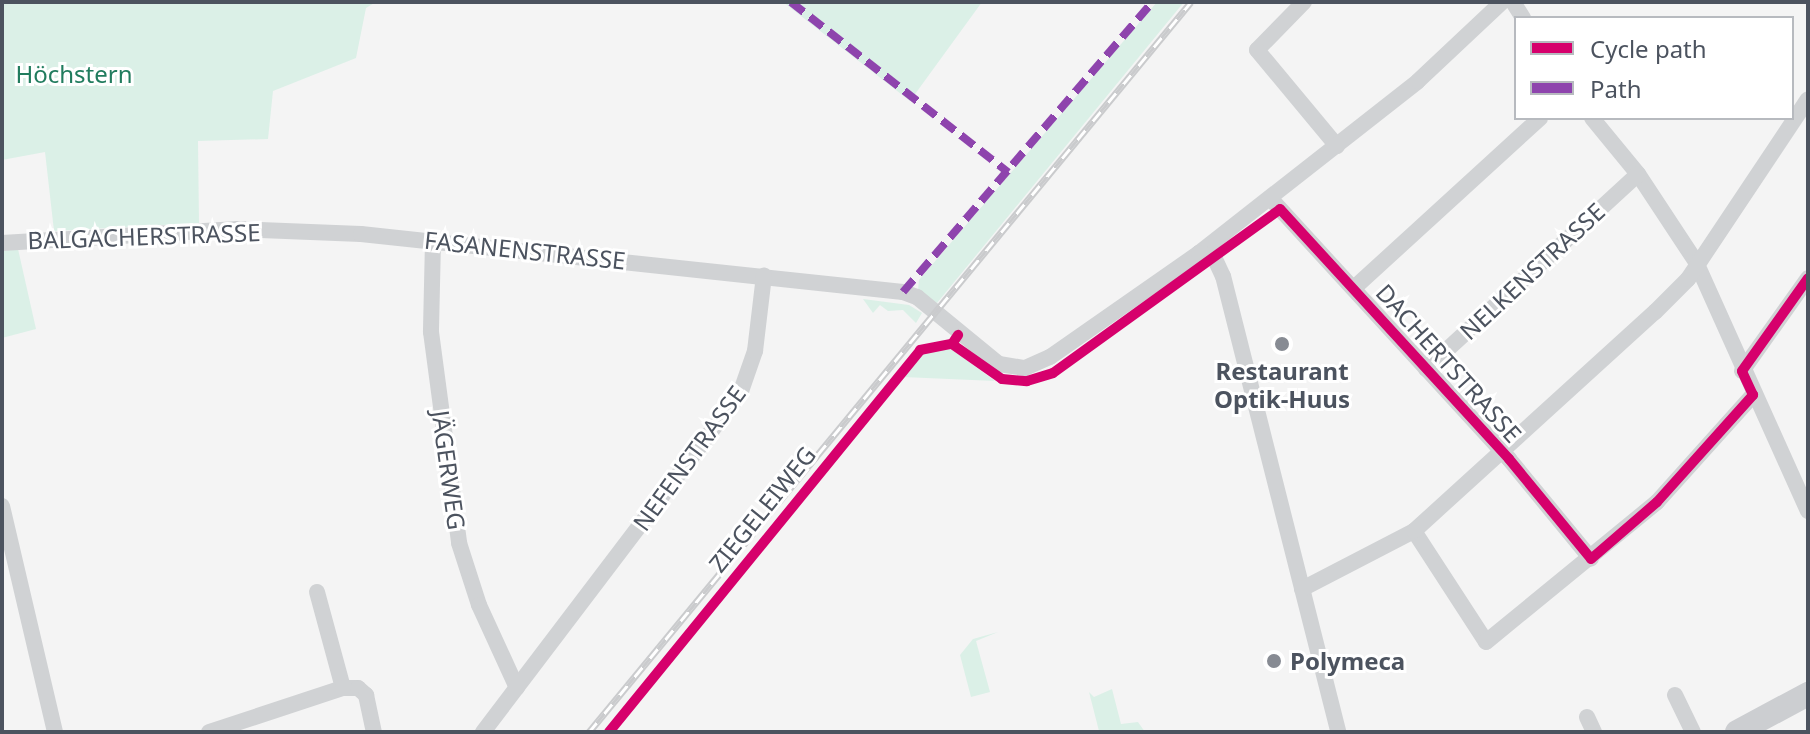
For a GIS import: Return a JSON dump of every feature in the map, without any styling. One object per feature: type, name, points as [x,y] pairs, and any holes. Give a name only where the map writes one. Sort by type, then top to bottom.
[{"type":"main road","points":[[1737,732],[1808,694]]},
{"type":"street","points":[[1304,2],[1257,50],[1337,146]]},
{"type":"street","points":[[764,276],[903,292],[917,297],[999,364],[1025,368],[1050,357],[1199,253],[1418,81],[1502,2]]},
{"type":"street","points":[[1794,119],[1808,99]]},
{"type":"street","points":[[1354,288],[1538,120]]},
{"type":"street","points":[[1594,120],[1638,174],[1696,262],[1742,371],[1808,511]]},
{"type":"street","points":[[1302,589],[1414,531],[1655,312],[1688,279],[1696,262],[1794,120]]},
{"type":"street","name":"NELKENSTRASSE","points":[[1426,369],[1638,174]]},
{"type":"street","name":"DACHERTSTRASSE","points":[[1270,198],[1501,451],[1591,559]]},
{"type":"street","name":"FASANENSTRASSE","points":[[286,230],[433,241],[764,276]]},
{"type":"street","name":"BALGACHERSTRASSE","points":[[2,243],[159,231],[286,230]]},
{"type":"street","name":"JÄGERWEG","points":[[433,241],[431,332],[459,543],[479,605],[517,688]]},
{"type":"street","points":[[1199,253],[1214,257],[1223,276],[1338,732]]},
{"type":"street","name":"NEFENSTRASSE","points":[[483,732],[740,394],[755,351],[764,276]]},
{"type":"street","points":[[1742,371],[1808,278]]},
{"type":"street","points":[[1414,531],[1486,642],[1657,502],[1753,395]]},
{"type":"street","points":[[2,506],[9,568],[55,732]]},
{"type":"street","points":[[317,592],[343,688]]},
{"type":"street","points":[[209,732],[343,688],[358,688],[366,695],[374,732]]},
{"type":"street","points":[[1675,695],[1693,732]]},
{"type":"green space","name":"Höchstern","points":[[2,2],[376,2],[366,8],[356,58],[273,91],[268,139],[198,141],[199,223],[54,231],[45,152],[2,160]]},
{"type":"green space","points":[[783,2],[982,2],[910,101]]},
{"type":"green space","points":[[1157,2],[1184,2],[937,303],[918,290],[919,280]]},
{"type":"green space","points":[[18,249],[36,329],[2,338],[2,251]]},
{"type":"green space","points":[[1191,270],[1056,368],[1050,370],[1183,273]]},
{"type":"green space","points":[[863,299],[909,305],[922,313],[916,323],[903,310],[888,311],[880,305],[873,313]]},
{"type":"green space","points":[[951,349],[995,381],[903,377],[924,352]]},
{"type":"green space","points":[[998,632],[976,641],[990,692],[971,697],[960,655],[973,639]]},
{"type":"green space","points":[[1112,689],[1121,724],[1138,722],[1145,732],[1099,731],[1089,692],[1094,697]]},
{"type":"railway","points":[[589,732],[1191,2]]},
{"type":"marked path","points":[[791,2],[1008,172]]},
{"type":"marked path","points":[[903,292],[1152,2]]},
{"type":"cycle path","points":[[952,344],[1002,379],[1027,381],[1053,373],[1280,209],[1509,459],[1591,559],[1657,502],[1753,395],[1742,371],[1808,278]]},
{"type":"cycle path","name":"ZIEGELEIWEG","points":[[609,732],[920,350],[952,344],[958,335]]},
{"type":"place","name":"Restaurant Optik-Huus","points":[[1282,344]]},
{"type":"place","name":"Polymeca","points":[[1274,661]]}]
